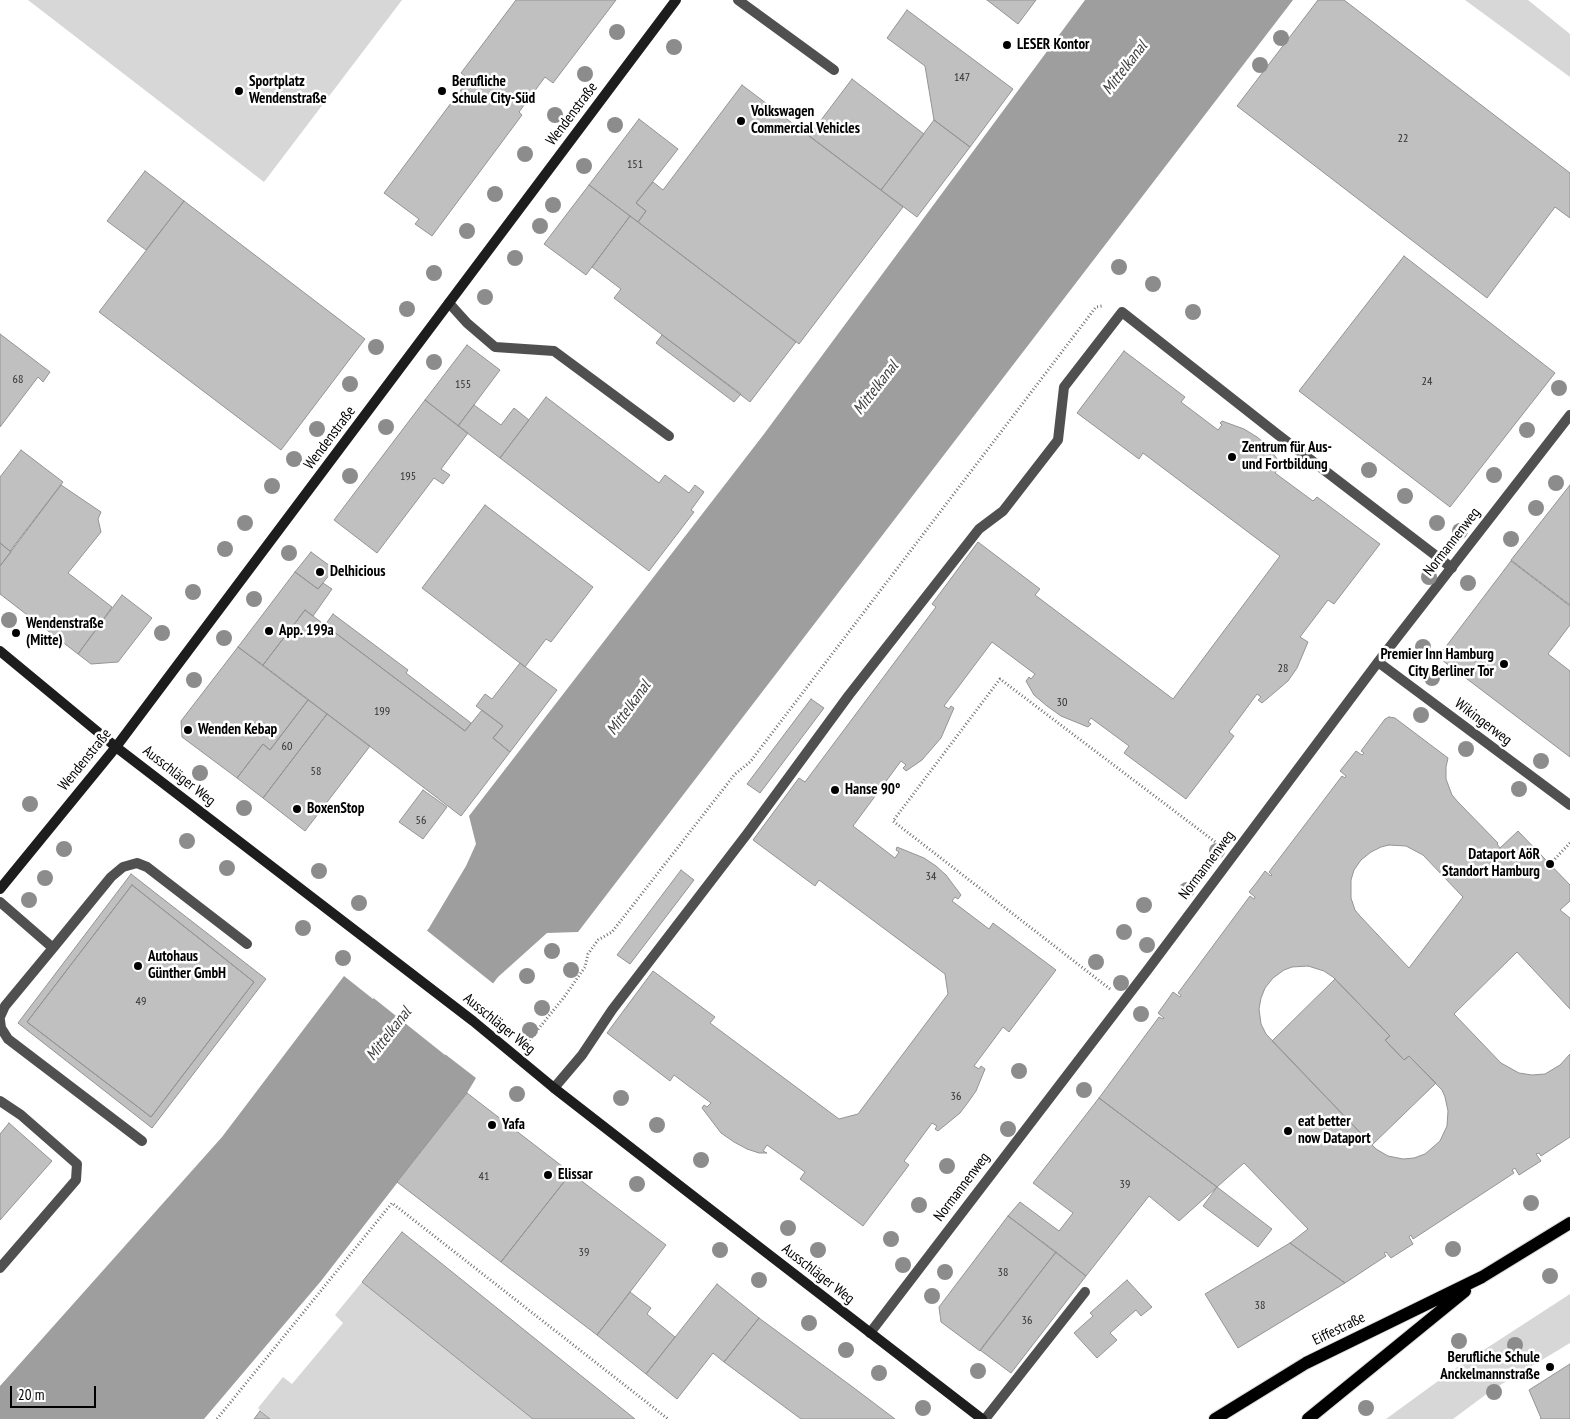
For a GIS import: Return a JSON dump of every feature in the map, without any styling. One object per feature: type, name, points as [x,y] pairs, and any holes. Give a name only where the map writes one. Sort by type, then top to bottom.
[{"type":"main road","name":"Eiffestraße","points":[[1215,1419],[1306,1363],[1482,1277],[1570,1223]]},
{"type":"main road","name":"Eiffestraße","points":[[1308,1419],[1482,1277]]},
{"type":"street","name":"Wendenstraße","points":[[0,889],[116,747],[676,0]]},
{"type":"street","points":[[738,0],[834,70]]},
{"type":"street","points":[[449,303],[467,323],[495,347],[554,351],[669,436]]},
{"type":"street","points":[[554,1088],[582,1055],[612,1010],[747,834],[849,695],[980,529],[1003,511],[1058,440],[1064,387],[1122,312],[1452,568]]},
{"type":"street","name":"Normannenweg","points":[[870,1333],[1124,1000],[1378,662],[1570,416]]},
{"type":"street","name":"Ausschläger Weg","points":[[0,651],[116,747],[472,1021],[554,1088],[982,1419]]},
{"type":"street","name":"Wikingerweg","points":[[1378,662],[1570,805]]},
{"type":"street","points":[[142,1141],[8,1038],[0,1023],[5,1006],[111,877],[123,867],[137,863],[147,867],[247,944]]},
{"type":"street","points":[[0,902],[52,948]]},
{"type":"street","points":[[0,1101],[20,1115],[77,1164],[76,1180],[0,1268]]},
{"type":"street","points":[[986,1419],[1085,1292]]},
{"type":"path","points":[[516,1057],[565,996],[585,967],[588,954],[598,940],[612,932],[735,774],[750,762],[1096,307]]},
{"type":"path","points":[[1124,1000],[893,821],[1000,679],[1233,855]]},
{"type":"path","points":[[1550,864],[1570,843]]},
{"type":"path","points":[[217,1419],[392,1203],[668,1419]]},
{"type":"shaded area","name":"Sportplatz Wendenstraße","points":[[28,0],[402,0],[264,182]]},
{"type":"shaded area","points":[[1465,0],[1528,0],[1570,34],[1570,77]]},
{"type":"shaded area","points":[[362,1282],[533,1419],[270,1419],[258,1408],[283,1377],[292,1384],[343,1323],[335,1315]]},
{"type":"shaded area","points":[[1570,1294],[1570,1343],[1492,1390],[1453,1419],[1386,1419],[1456,1368]]},
{"type":"water","name":"Mittelkanal","points":[[1085,0],[1293,0],[578,932],[547,933],[498,977],[441,1051],[476,1078],[467,1093],[321,1281],[204,1419],[0,1419],[0,1386],[222,1137],[344,976],[373,999],[429,928],[466,866],[476,844],[469,816],[764,434]]},
{"type":"pier","points":[[425,929],[495,985],[444,1051],[447,1053],[445,1055],[371,996]]},
{"type":"building","points":[[516,0],[616,0],[553,83],[545,77],[519,112],[522,115],[432,236],[415,224],[419,219],[384,193],[469,79],[461,73]]},
{"type":"building","points":[[987,0],[1036,0],[1018,24]]},
{"type":"building","points":[[1318,0],[1344,0],[1570,173],[1570,218],[1555,207],[1487,298],[1237,106]]},
{"type":"building","points":[[907,10],[1013,89],[970,147],[934,120],[925,66],[887,38]]},
{"type":"building","points":[[852,79],[924,134],[881,190],[809,136]]},
{"type":"building","points":[[742,85],[903,207],[799,344],[638,222],[646,211],[636,203],[653,182],[663,190]]},
{"type":"building","points":[[639,119],[678,149],[636,203],[646,211],[638,222],[589,185]]},
{"type":"building","points":[[934,120],[970,147],[917,217],[881,190]]},
{"type":"building","points":[[145,171],[184,201],[146,250],[107,221]]},
{"type":"building","points":[[589,185],[630,216],[586,275],[544,244]]},
{"type":"building","points":[[184,201],[365,339],[281,450],[99,312]]},
{"type":"building","points":[[630,216],[796,342],[750,402],[614,298],[621,289],[592,267]]},
{"type":"building","points":[[1404,256],[1555,373],[1450,507],[1299,391]]},
{"type":"building","points":[[0,334],[50,372],[43,382],[38,377],[0,427]]},
{"type":"building","points":[[662,335],[741,394],[734,402],[656,343]]},
{"type":"building","points":[[467,345],[500,370],[458,426],[425,400]]},
{"type":"building","name":"Hanse 90°","points":[[1124,351],[1185,397],[1181,402],[1218,430],[1222,425],[1220,423],[1222,421],[1244,429],[1257,437],[1267,445],[1283,467],[1281,470],[1278,468],[1275,473],[1313,501],[1317,497],[1380,544],[1334,604],[1328,600],[1300,637],[1308,642],[1297,668],[1288,681],[1262,703],[1258,700],[1261,697],[1257,694],[1229,732],[1234,736],[1186,799],[1124,753],[1129,746],[1091,718],[1088,722],[1091,724],[1088,727],[1061,716],[1047,706],[1034,695],[1026,681],[1035,674],[992,642],[944,706],[949,709],[951,706],[954,708],[941,738],[922,760],[906,771],[903,768],[906,765],[901,761],[853,826],[895,858],[899,852],[896,850],[897,847],[924,858],[936,866],[946,875],[961,895],[958,899],[955,897],[952,901],[989,929],[993,923],[1056,970],[1009,1032],[1003,1027],[974,1066],[979,1069],[981,1066],[985,1069],[976,1091],[960,1113],[938,1131],[935,1129],[937,1126],[932,1123],[904,1161],[909,1165],[863,1226],[800,1179],[805,1172],[767,1145],[763,1151],[767,1153],[759,1153],[747,1149],[721,1133],[702,1108],[704,1105],[707,1107],[711,1103],[674,1075],[670,1081],[607,1033],[653,971],[715,1017],[710,1023],[839,1119],[858,1114],[948,994],[945,974],[819,880],[815,886],[753,840],[799,778],[805,782],[936,607],[932,604],[978,542],[1040,589],[1035,595],[1173,699],[1280,556],[1143,453],[1139,459],[1077,413]]},
{"type":"building","points":[[546,397],[659,483],[665,475],[689,493],[695,485],[704,492],[691,510],[694,512],[649,571],[500,458]]},
{"type":"building","points":[[425,400],[468,433],[441,469],[450,475],[443,484],[434,478],[377,553],[334,520]]},
{"type":"building","points":[[474,405],[501,425],[514,408],[529,420],[500,458],[458,426]]},
{"type":"building","points":[[21,450],[63,482],[10,551],[0,543],[0,477]]},
{"type":"building","points":[[61,485],[101,512],[98,519],[101,532],[68,573],[112,607],[78,654],[0,594],[0,566]]},
{"type":"building","points":[[1570,485],[1570,605],[1511,560]]},
{"type":"building","points":[[485,505],[593,587],[551,642],[546,639],[525,667],[422,588]]},
{"type":"building","points":[[0,543],[11,552],[0,566]]},
{"type":"building","points":[[311,552],[334,569],[318,589],[295,572]]},
{"type":"building","name":"Premier Inn Hamburg City Berliner Tor","points":[[1511,561],[1570,606],[1570,625],[1548,654],[1570,671],[1570,757],[1438,657]]},
{"type":"building","name":"App. 199a","points":[[295,572],[318,589],[323,583],[332,589],[313,616],[305,610],[263,665],[238,647]]},
{"type":"building","points":[[122,595],[152,618],[118,662],[91,664],[78,654]]},
{"type":"building","points":[[305,610],[465,731],[482,710],[503,726],[493,738],[510,752],[461,816],[263,665]]},
{"type":"building","points":[[333,614],[408,670],[406,673],[471,723],[465,731],[325,625]]},
{"type":"building","points":[[238,647],[308,700],[270,750],[263,744],[237,778],[182,737],[181,721]]},
{"type":"building","points":[[520,663],[557,690],[510,752],[493,738],[503,726],[476,706],[485,694],[492,699]]},
{"type":"building","points":[[811,699],[824,708],[760,793],[747,784]]},
{"type":"building","points":[[308,700],[327,714],[263,798],[237,778],[263,744],[270,750]]},
{"type":"building","points":[[327,714],[370,746],[305,831],[263,798]]},
{"type":"building","points":[[1389,717],[1395,718],[1448,758],[1446,779],[1452,795],[1498,843],[1500,848],[1518,831],[1570,885],[1570,901],[1560,910],[1570,918],[1570,1009],[1517,952],[1454,1014],[1501,1063],[1519,1073],[1545,1074],[1560,1065],[1570,1054],[1570,1137],[1541,1156],[1539,1153],[1536,1154],[1541,1161],[1519,1175],[1515,1168],[1512,1170],[1514,1173],[1413,1239],[1411,1235],[1409,1237],[1413,1244],[1391,1258],[1386,1252],[1384,1253],[1386,1256],[1345,1283],[1290,1243],[1308,1229],[1244,1163],[1217,1187],[1099,1098],[1159,1017],[1164,1018],[1158,1013],[1173,992],[1180,997],[1181,995],[1178,993],[1250,896],[1254,899],[1255,897],[1249,892],[1265,871],[1272,875],[1269,872],[1342,776],[1345,778],[1346,776],[1340,771],[1356,751],[1362,755],[1364,753],[1361,751],[1385,719]],"holes":[[[1389,845],[1406,846],[1423,855],[1463,897],[1409,968],[1355,910],[1351,898],[1351,880],[1354,870],[1361,860],[1371,852]],[[1308,966],[1324,971],[1333,977],[1390,1036],[1385,1040],[1404,1060],[1409,1056],[1442,1090],[1448,1111],[1447,1126],[1440,1141],[1425,1154],[1403,1159],[1388,1156],[1376,1149],[1266,1034],[1261,1024],[1259,1009],[1265,988],[1273,978],[1284,970],[1292,967]]]},
{"type":"building","points":[[423,790],[447,807],[423,839],[399,822]]},
{"type":"building","points":[[681,870],[694,880],[630,964],[617,955]]},
{"type":"building","points":[[131,874],[266,979],[152,1128],[18,1023]],"holes":[[[132,885],[254,982],[151,1117],[27,1022]]]},
{"type":"building","points":[[132,885],[254,982],[151,1117],[27,1022]]},
{"type":"building","points":[[1335,979],[1390,1036],[1385,1040],[1404,1060],[1409,1056],[1436,1083],[1372,1145],[1272,1041]]},
{"type":"building","points":[[467,1093],[571,1173],[501,1262],[397,1182]]},
{"type":"building","points":[[1099,1098],[1217,1187],[1179,1221],[1149,1196],[1086,1276],[1008,1216],[1020,1202],[1059,1231],[1073,1213],[1033,1183]]},
{"type":"building","points":[[9,1123],[52,1161],[0,1220],[0,1134]]},
{"type":"building","points":[[571,1173],[666,1245],[597,1335],[501,1262]]},
{"type":"building","points":[[1217,1187],[1272,1229],[1258,1247],[1203,1206]]},
{"type":"building","points":[[1008,1216],[1056,1252],[980,1351],[941,1322],[939,1307]]},
{"type":"building","points":[[402,1232],[635,1419],[533,1419],[362,1282]]},
{"type":"building","points":[[1290,1243],[1345,1283],[1238,1348],[1205,1294]]},
{"type":"building","points":[[1056,1252],[1086,1276],[1011,1373],[980,1350]]},
{"type":"building","points":[[1127,1280],[1152,1307],[1141,1316],[1136,1310],[1110,1333],[1117,1340],[1097,1358],[1074,1333],[1093,1316],[1090,1313]]},
{"type":"building","points":[[717,1284],[759,1318],[724,1362],[713,1353],[677,1399],[646,1374]]},
{"type":"building","points":[[630,1292],[651,1308],[647,1314],[675,1337],[646,1374],[597,1335]]},
{"type":"building","points":[[759,1318],[895,1419],[801,1419],[724,1362]]},
{"type":"building","points":[[1570,1364],[1570,1419],[1540,1419],[1529,1390]]},
{"type":"building","points":[[260,1411],[270,1419],[254,1419]]},
{"type":"place","name":"LESER Kontor","points":[[1007,45]]},
{"type":"place","name":"Sportplatz Wendenstraße","points":[[239,91]]},
{"type":"place","name":"Berufliche Schule City-Süd","points":[[442,91]]},
{"type":"place","name":"Volkswagen Commercial Vehicles","points":[[741,121]]},
{"type":"place","name":"Zentrum für Aus- und Fortbildung","points":[[1232,457]]},
{"type":"place","name":"Delhicious","points":[[320,572]]},
{"type":"place","name":"App. 199a","points":[[269,631]]},
{"type":"place","name":"Wendenstraße (Mitte)","points":[[16,633]]},
{"type":"place","name":"Premier Inn Hamburg City Berliner Tor","points":[[1504,664]]},
{"type":"place","name":"Wenden Kebap","points":[[188,730]]},
{"type":"place","name":"Hanse 90°","points":[[835,790]]},
{"type":"place","name":"BoxenStop","points":[[297,809]]},
{"type":"place","name":"Dataport AöR Standort Hamburg","points":[[1550,864]]},
{"type":"place","name":"Autohaus Günther GmbH","points":[[138,966]]},
{"type":"place","name":"Yafa","points":[[492,1125]]},
{"type":"place","name":"eat better now Dataport","points":[[1288,1131]]},
{"type":"place","name":"Elissar","points":[[548,1175]]},
{"type":"place","name":"Berufliche Schule Anckelmannstraße","points":[[1550,1367]]}]
